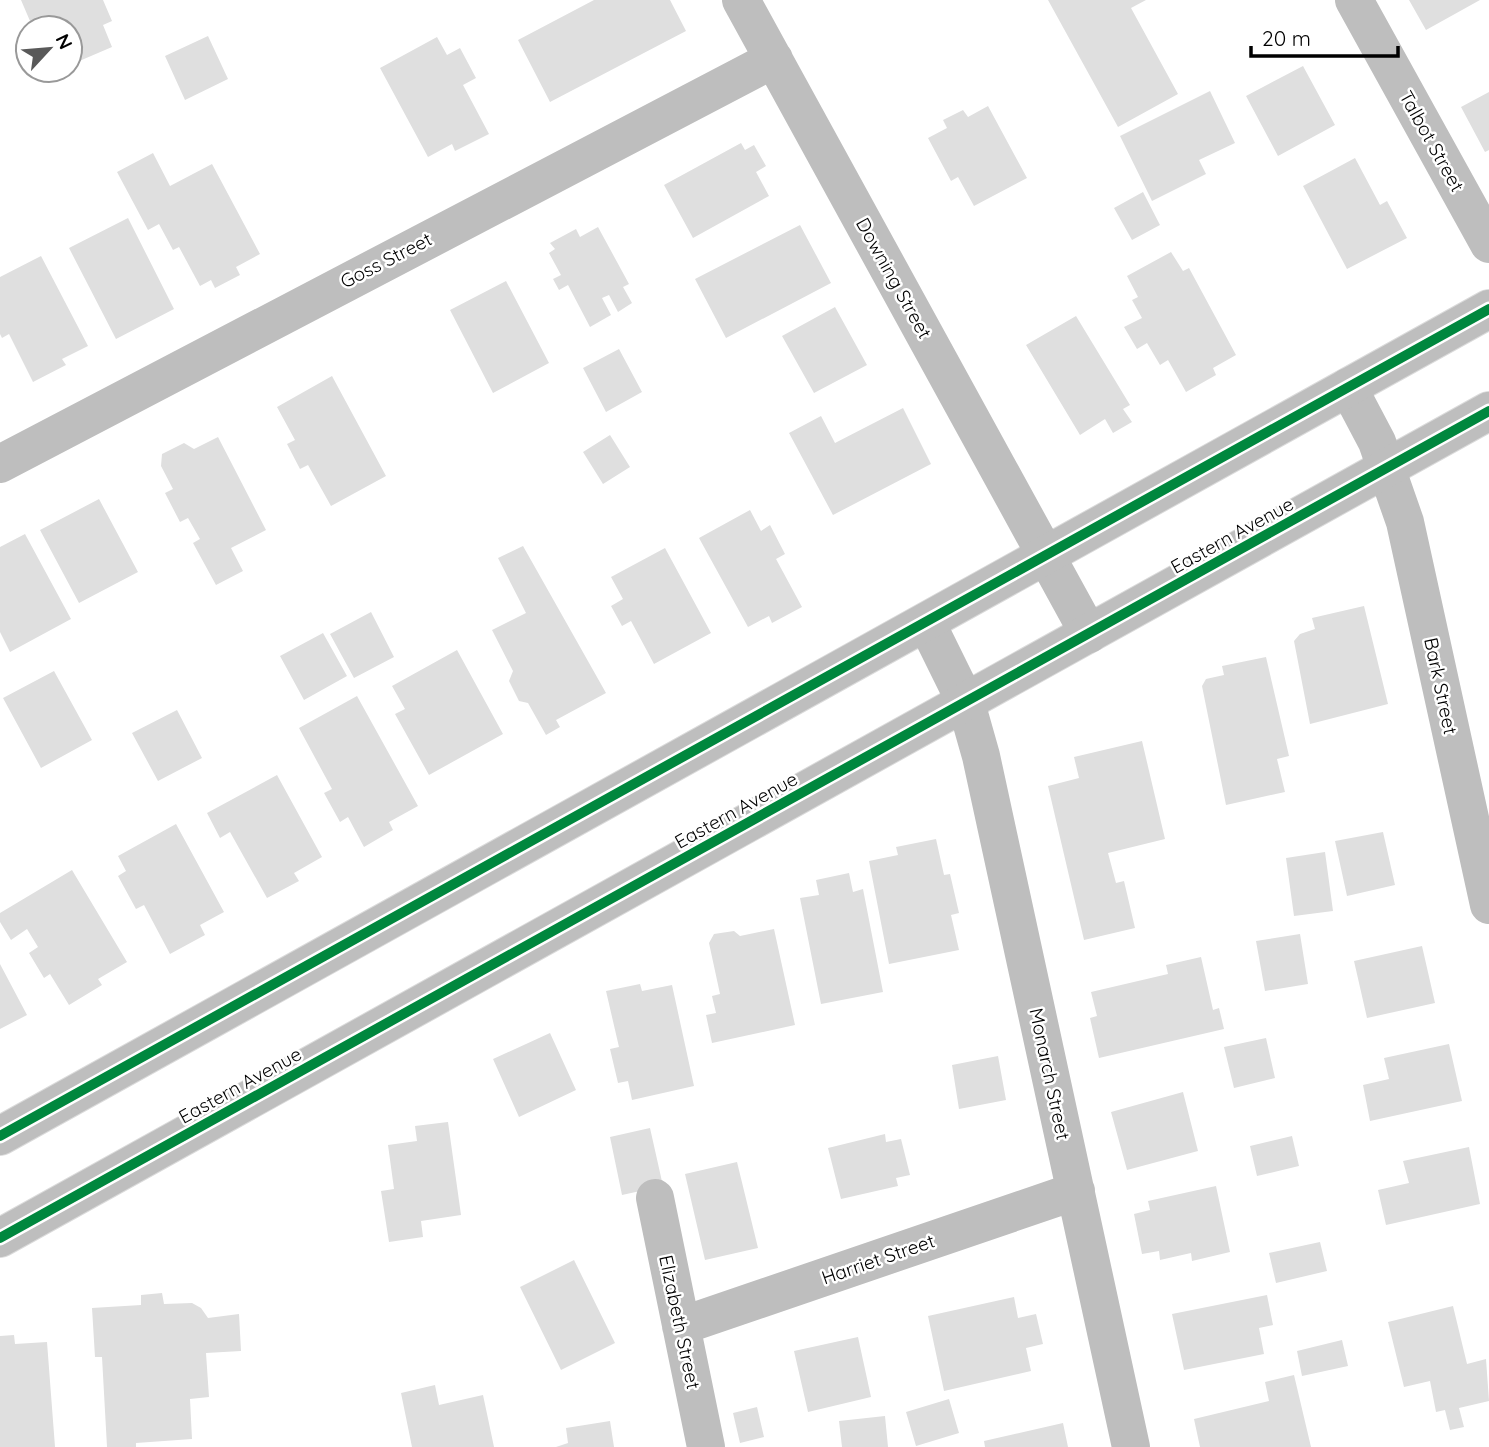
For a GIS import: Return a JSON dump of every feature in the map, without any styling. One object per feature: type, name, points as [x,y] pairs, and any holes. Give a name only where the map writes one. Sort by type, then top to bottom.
[{"type":"street","name":"Downing Street","points":[[741,0],[1089,634]]},
{"type":"street","name":"Talbot Street","points":[[1354,0],[1489,244]]},
{"type":"street","name":"Goss Street","points":[[0,464],[774,59]]},
{"type":"street","points":[[0,1136],[1489,309]]},
{"type":"street","name":"Bark Street","points":[[1348,387],[1387,468],[1411,548],[1489,905]]},
{"type":"street","name":"Eastern Avenue","points":[[0,1238],[1489,411]]},
{"type":"street","name":"Monarch Street","points":[[926,622],[966,703],[981,757],[1131,1447]]},
{"type":"street","name":"Harriet Street","points":[[681,1326],[1076,1191]]},
{"type":"street","name":"Elizabeth Street","points":[[654,1198],[706,1447]]},
{"type":"building","points":[[21,0],[103,0],[112,21],[103,25],[112,47],[84,59],[84,14],[27,14]]},
{"type":"building","points":[[594,0],[670,0],[686,31],[550,102],[518,40]]},
{"type":"building","points":[[1048,0],[1146,0],[1131,8],[1178,94],[1118,127]]},
{"type":"building","points":[[1409,0],[1480,0],[1426,30]]},
{"type":"building","points":[[208,36],[228,79],[185,100],[165,56]]},
{"type":"building","points":[[437,37],[447,55],[460,48],[476,78],[463,85],[489,134],[455,151],[452,144],[428,157],[380,68]]},
{"type":"building","points":[[1303,66],[1335,125],[1278,156],[1246,96]]},
{"type":"building","points":[[1210,91],[1235,143],[1199,160],[1206,174],[1152,201],[1120,136]]},
{"type":"building","points":[[1489,92],[1489,150],[1485,152],[1461,107]]},
{"type":"building","points":[[988,106],[1027,178],[974,206],[958,177],[951,181],[928,138],[947,128],[943,120],[963,110],[968,117]]},
{"type":"building","points":[[741,143],[745,150],[754,145],[766,166],[756,172],[769,196],[693,238],[664,185]]},
{"type":"building","points":[[153,153],[170,186],[212,164],[260,254],[236,267],[240,275],[215,288],[211,280],[200,286],[179,247],[173,250],[159,224],[148,230],[117,172]]},
{"type":"building","points":[[1355,158],[1380,205],[1387,201],[1407,238],[1347,269],[1303,186]]},
{"type":"building","points":[[1143,192],[1160,225],[1132,240],[1114,208]]},
{"type":"building","points":[[128,218],[174,309],[116,339],[69,248]]},
{"type":"building","points":[[800,225],[831,283],[726,338],[695,279]]},
{"type":"building","points":[[598,227],[629,284],[623,287],[632,303],[618,312],[609,295],[602,298],[611,315],[590,327],[568,285],[559,290],[553,279],[561,275],[549,253],[555,249],[550,243],[576,229],[580,237]]},
{"type":"building","points":[[1171,252],[1183,271],[1189,268],[1236,355],[1213,368],[1216,375],[1186,392],[1168,360],[1160,365],[1147,343],[1137,349],[1124,327],[1142,318],[1132,300],[1138,297],[1127,276]]},
{"type":"building","points":[[41,256],[88,346],[62,359],[66,365],[33,382],[9,334],[2,338],[0,334],[0,277]]},
{"type":"building","points":[[506,281],[549,363],[493,393],[450,310]]},
{"type":"building","points":[[835,307],[867,365],[814,393],[782,336]]},
{"type":"building","points":[[1076,316],[1130,405],[1123,409],[1132,422],[1113,433],[1105,419],[1080,435],[1026,345]]},
{"type":"building","points":[[619,349],[642,392],[606,412],[583,368]]},
{"type":"building","points":[[332,376],[386,476],[331,506],[308,465],[300,469],[287,444],[295,440],[277,407]]},
{"type":"building","points":[[903,408],[931,464],[833,515],[789,433],[821,416],[835,443]]},
{"type":"building","points":[[610,435],[630,467],[603,484],[583,452]]},
{"type":"building","points":[[218,437],[266,530],[231,548],[243,571],[216,585],[193,543],[200,539],[188,518],[180,522],[165,493],[173,489],[161,466],[162,454],[184,443],[194,449]]},
{"type":"building","points":[[99,499],[138,572],[79,603],[40,530]]},
{"type":"building","points":[[750,510],[761,531],[770,525],[785,554],[776,559],[802,607],[772,623],[769,616],[748,627],[699,538]]},
{"type":"building","points":[[25,534],[71,619],[10,652],[0,632],[0,547]]},
{"type":"building","points":[[523,546],[606,693],[556,720],[560,727],[546,735],[528,703],[519,701],[509,681],[513,671],[492,630],[526,613],[498,558]]},
{"type":"building","points":[[665,548],[711,633],[654,664],[631,621],[622,626],[611,606],[623,599],[611,577]]},
{"type":"building","points":[[1364,606],[1388,704],[1310,724],[1294,641],[1300,634],[1315,629],[1312,618]]},
{"type":"building","points":[[371,612],[394,657],[354,678],[330,634]]},
{"type":"building","points":[[323,633],[347,676],[304,700],[280,656]]},
{"type":"building","points":[[457,650],[503,734],[429,775],[395,714],[405,709],[392,686]]},
{"type":"building","points":[[1266,657],[1289,756],[1277,759],[1285,792],[1226,805],[1202,686],[1206,679],[1224,675],[1222,666]]},
{"type":"building","points":[[54,671],[92,740],[41,768],[3,698]]},
{"type":"building","points":[[357,696],[418,806],[389,822],[393,830],[364,847],[348,817],[340,822],[324,793],[332,789],[299,728]]},
{"type":"building","points":[[177,710],[202,758],[158,781],[132,733]]},
{"type":"building","points":[[1142,741],[1165,839],[1108,853],[1116,883],[1124,881],[1135,928],[1084,940],[1048,786],[1079,778],[1074,757]]},
{"type":"building","points":[[277,775],[322,857],[294,873],[299,881],[267,898],[230,832],[220,838],[207,813]]},
{"type":"building","points":[[176,824],[224,912],[200,925],[205,935],[170,954],[144,905],[136,909],[118,876],[126,871],[118,856]]},
{"type":"building","points":[[1383,832],[1395,885],[1347,896],[1335,841]]},
{"type":"building","points":[[936,839],[944,875],[950,874],[959,913],[951,915],[959,950],[889,964],[869,861],[898,855],[896,847]]},
{"type":"building","points":[[1325,852],[1333,911],[1294,916],[1286,858]]},
{"type":"building","points":[[72,870],[127,962],[98,979],[102,985],[69,1005],[50,974],[44,978],[29,953],[38,947],[27,929],[11,940],[0,922],[0,913]]},
{"type":"building","points":[[849,873],[853,892],[863,889],[883,992],[821,1004],[800,898],[819,895],[816,880]]},
{"type":"building","points":[[774,929],[795,1025],[712,1043],[706,1015],[716,1013],[712,996],[720,994],[709,943],[714,934],[734,931],[740,936]]},
{"type":"building","points":[[1300,934],[1308,984],[1265,991],[1256,941]]},
{"type":"building","points":[[1422,946],[1435,1003],[1367,1018],[1354,961]]},
{"type":"building","points":[[1201,957],[1213,1010],[1219,1008],[1224,1029],[1099,1058],[1090,1018],[1097,1016],[1091,992],[1168,974],[1166,965]]},
{"type":"building","points":[[0,964],[27,1015],[0,1029]]},
{"type":"building","points":[[640,984],[642,991],[672,985],[694,1086],[632,1100],[628,1081],[618,1083],[610,1049],[619,1047],[606,991]]},
{"type":"building","points":[[550,1033],[576,1090],[519,1117],[493,1059]]},
{"type":"building","points":[[1266,1038],[1275,1078],[1234,1088],[1224,1047]]},
{"type":"building","points":[[1449,1044],[1462,1101],[1370,1121],[1363,1085],[1389,1079],[1384,1058]]},
{"type":"building","points":[[998,1056],[1006,1100],[959,1109],[952,1065]]},
{"type":"building","points":[[1183,1092],[1198,1151],[1127,1170],[1111,1112]]},
{"type":"building","points":[[448,1122],[461,1215],[421,1221],[423,1237],[389,1242],[381,1191],[394,1189],[388,1145],[417,1141],[415,1126]]},
{"type":"building","points":[[650,1128],[663,1186],[622,1195],[610,1137]]},
{"type":"building","points":[[885,1134],[886,1142],[901,1139],[910,1175],[896,1178],[898,1186],[841,1199],[828,1148]]},
{"type":"building","points":[[1292,1136],[1299,1166],[1257,1176],[1250,1146]]},
{"type":"building","points":[[1469,1147],[1480,1204],[1386,1225],[1378,1190],[1409,1183],[1403,1161]]},
{"type":"building","points":[[737,1162],[758,1248],[705,1260],[685,1174]]},
{"type":"building","points":[[1216,1186],[1230,1252],[1192,1261],[1191,1253],[1160,1260],[1159,1251],[1142,1254],[1134,1214],[1150,1210],[1148,1201]]},
{"type":"building","points":[[1320,1242],[1327,1271],[1276,1283],[1269,1253]]},
{"type":"building","points":[[574,1260],[615,1343],[561,1370],[520,1287]]},
{"type":"building","points":[[162,1293],[164,1304],[192,1303],[201,1308],[208,1318],[239,1314],[241,1351],[206,1353],[209,1397],[190,1399],[192,1439],[136,1443],[136,1447],[107,1447],[102,1357],[95,1357],[92,1308],[141,1305],[141,1295]]},
{"type":"building","points":[[1267,1295],[1273,1325],[1259,1328],[1264,1354],[1184,1370],[1172,1314]]},
{"type":"building","points":[[1014,1297],[1018,1318],[1036,1314],[1043,1344],[1026,1348],[1031,1371],[944,1391],[928,1316]]},
{"type":"building","points":[[1453,1306],[1467,1364],[1486,1359],[1489,1401],[1459,1408],[1464,1427],[1450,1430],[1445,1410],[1436,1412],[1430,1381],[1404,1387],[1388,1322]]},
{"type":"building","points":[[14,1335],[15,1344],[47,1342],[55,1447],[0,1447],[0,1336]]},
{"type":"building","points":[[858,1337],[871,1397],[808,1412],[794,1351]]},
{"type":"building","points":[[1342,1340],[1348,1366],[1302,1376],[1297,1351]]},
{"type":"building","points":[[1294,1375],[1311,1447],[1200,1447],[1194,1419],[1269,1401],[1265,1382]]},
{"type":"building","points":[[435,1385],[439,1405],[483,1395],[494,1447],[412,1447],[401,1393]]},
{"type":"building","points":[[949,1399],[959,1433],[916,1446],[906,1412]]},
{"type":"building","points":[[757,1407],[764,1437],[740,1443],[733,1413]]},
{"type":"building","points":[[885,1416],[888,1447],[842,1447],[839,1421]]},
{"type":"building","points":[[610,1421],[614,1447],[556,1447],[568,1443],[566,1428]]},
{"type":"building","points":[[1063,1423],[1068,1447],[985,1447],[984,1441]]},
{"type":"cycle path","points":[[0,1136],[1489,309]]},
{"type":"cycle path","points":[[0,1238],[1489,411]]}]
